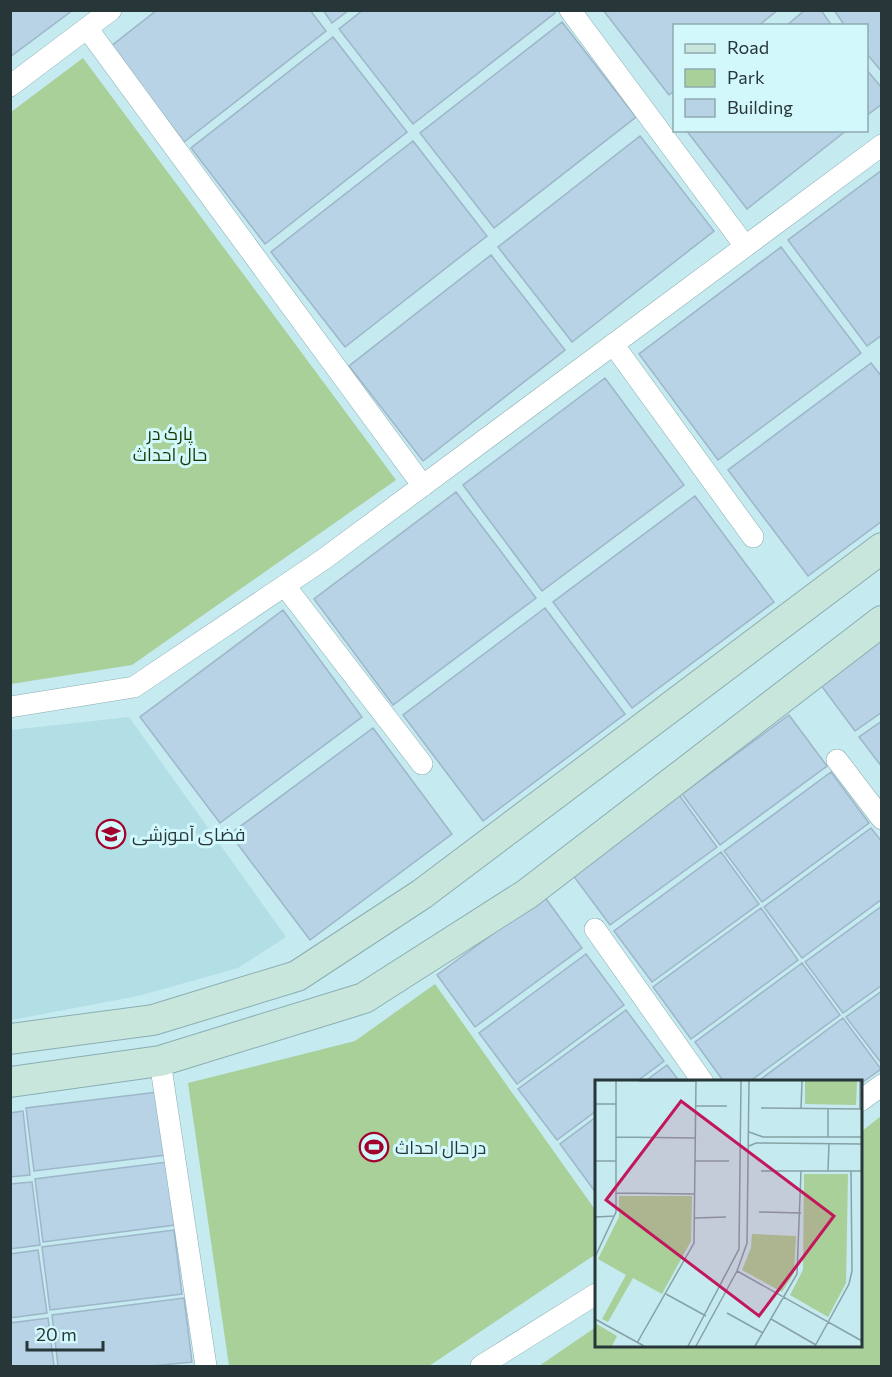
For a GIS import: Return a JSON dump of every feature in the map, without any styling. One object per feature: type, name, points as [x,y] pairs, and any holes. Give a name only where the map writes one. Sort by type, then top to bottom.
[{"type":"street","points":[[10,86],[111,10]]},
{"type":"street","points":[[570,10],[745,246]]},
{"type":"street","points":[[87,28],[423,486]]},
{"type":"street","points":[[10,707],[134,687],[285,586],[882,145]]},
{"type":"street","points":[[613,344],[753,537]]},
{"type":"street","points":[[10,1039],[153,1020],[297,976],[422,894],[882,548]]},
{"type":"street","points":[[285,586],[422,764]]},
{"type":"street","points":[[10,1082],[160,1061],[364,998],[527,894],[882,621]]},
{"type":"street","points":[[837,760],[882,819]]},
{"type":"street","points":[[595,929],[702,1080]]},
{"type":"street","points":[[160,1061],[206,1366]]},
{"type":"street","points":[[862,1100],[882,1085]]},
{"type":"street","points":[[481,1366],[595,1295]]},
{"type":"shaded area","name":"فضای آموزشی","points":[[129,717],[286,937],[238,968],[138,996],[11,1020],[11,730]]},
{"type":"green space","name":"پارک در حال احداث","points":[[83,58],[396,480],[132,665],[11,684],[11,112]]},
{"type":"green space","name":"در حال احداث","points":[[435,984],[595,1210],[595,1255],[429,1366],[229,1366],[188,1083],[355,1041]]},
{"type":"green space","points":[[881,1116],[881,1366],[539,1366],[595,1328],[595,1347],[862,1347],[862,1131]]},
{"type":"building","points":[[10,10],[73,10],[10,57]]},
{"type":"building","points":[[157,10],[310,10],[326,31],[184,142],[110,47]]},
{"type":"building","points":[[323,10],[349,10],[332,23]]},
{"type":"building","points":[[363,10],[553,10],[555,13],[413,124],[339,29]]},
{"type":"building","points":[[603,10],[778,10],[760,24],[673,24],[673,92],[669,95]]},
{"type":"building","points":[[805,10],[821,10],[831,24],[788,24]]},
{"type":"building","points":[[834,10],[882,10],[882,72],[868,55],[868,24],[844,24]]},
{"type":"building","points":[[562,22],[636,117],[494,228],[420,133]]},
{"type":"building","points":[[333,37],[407,132],[265,244],[191,148]]},
{"type":"building","points":[[868,71],[882,88],[882,104],[868,114]]},
{"type":"building","points":[[688,132],[844,132],[747,209]]},
{"type":"building","points":[[640,136],[714,231],[572,342],[498,247]]},
{"type":"building","points":[[413,141],[487,236],[345,347],[271,252]]},
{"type":"building","points":[[882,170],[882,335],[867,346],[788,240]]},
{"type":"building","points":[[781,247],[861,353],[718,460],[639,354]]},
{"type":"building","points":[[491,255],[565,350],[423,461],[349,366]]},
{"type":"building","points":[[871,363],[882,377],[882,521],[808,576],[728,470]]},
{"type":"building","points":[[605,378],[684,485],[542,591],[463,485]]},
{"type":"building","points":[[456,492],[536,598],[393,705],[314,599]]},
{"type":"building","points":[[695,496],[774,602],[632,708],[553,602]]},
{"type":"building","points":[[545,608],[625,714],[483,821],[403,715]]},
{"type":"building","points":[[283,610],[362,717],[220,823],[140,717]]},
{"type":"building","points":[[882,632],[882,712],[855,731],[817,680]]},
{"type":"building","points":[[789,715],[827,766],[720,845],[682,794]]},
{"type":"building","points":[[882,721],[882,767],[859,737]]},
{"type":"building","points":[[373,728],[452,834],[310,940],[230,834]]},
{"type":"building","points":[[831,772],[869,823],[762,902],[724,851]]},
{"type":"building","points":[[679,795],[717,847],[610,925],[572,874]]},
{"type":"building","points":[[871,828],[882,842],[882,899],[802,958],[764,907]]},
{"type":"building","points":[[721,852],[759,904],[652,982],[614,931]]},
{"type":"building","points":[[544,896],[582,948],[475,1027],[437,975]]},
{"type":"building","points":[[882,906],[882,985],[843,1013],[805,962]]},
{"type":"building","points":[[761,908],[798,960],[691,1039],[653,987]]},
{"type":"building","points":[[586,954],[624,1005],[517,1084],[479,1033]]},
{"type":"building","points":[[802,963],[840,1015],[752,1080],[723,1080],[695,1042]]},
{"type":"building","points":[[882,991],[882,1064],[846,1017]]},
{"type":"building","points":[[626,1010],[664,1061],[639,1080],[595,1080],[595,1112],[557,1140],[518,1089]]},
{"type":"building","points":[[843,1018],[881,1069],[862,1083],[862,1080],[760,1080]]},
{"type":"building","points":[[667,1065],[678,1080],[647,1080]]},
{"type":"building","points":[[158,1092],[166,1155],[34,1171],[26,1108]]},
{"type":"building","points":[[23,1111],[30,1175],[10,1177],[10,1113]]},
{"type":"building","points":[[595,1118],[595,1192],[560,1144]]},
{"type":"building","points":[[167,1162],[175,1225],[43,1242],[35,1179]]},
{"type":"building","points":[[32,1182],[40,1245],[10,1249],[10,1184]]},
{"type":"building","points":[[174,1230],[182,1294],[50,1310],[42,1247]]},
{"type":"building","points":[[38,1250],[47,1313],[10,1318],[10,1254]]},
{"type":"building","points":[[184,1298],[192,1362],[151,1366],[58,1366],[52,1315]]},
{"type":"building","points":[[48,1318],[54,1366],[10,1366],[10,1323]]},
{"type":"place","name":"فضای آموزشی","points":[[111,834]]},
{"type":"place","name":"در حال احداث","points":[[374,1147]]}]
